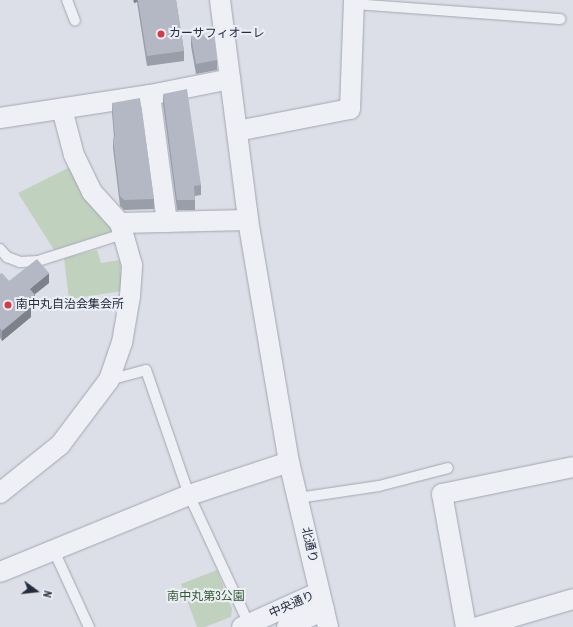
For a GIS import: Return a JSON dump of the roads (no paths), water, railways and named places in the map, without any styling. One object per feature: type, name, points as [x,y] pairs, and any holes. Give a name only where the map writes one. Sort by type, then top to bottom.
[{"type":"street","name":"北通り","points":[[220,0],[248,220],[289,462],[324,610]]},
{"type":"street","points":[[237,130],[350,109],[354,2]]},
{"type":"street","points":[[0,118],[150,95],[230,79]]},
{"type":"street","points":[[150,95],[167,222]]},
{"type":"street","points":[[0,493],[60,446],[109,380],[122,343],[130,296],[132,266],[122,228],[92,192],[74,155],[62,108]]},
{"type":"street","points":[[122,228],[167,222],[248,220]]},
{"type":"street","points":[[0,572],[190,495],[289,462]]},
{"type":"street","points":[[466,627],[442,494],[573,467]]},
{"type":"street","points":[[478,627],[573,600]]},
{"type":"street","name":"中央通り","points":[[246,625],[324,610]]},
{"type":"street","name":"中央通り","points":[[287,627],[324,610]]},
{"type":"lane","points":[[67,0],[75,21]]},
{"type":"lane","points":[[354,2],[560,19]]},
{"type":"lane","points":[[0,249],[7,257],[20,262],[38,261],[122,228]]},
{"type":"lane","points":[[109,380],[146,370],[190,495],[246,625]]},
{"type":"lane","points":[[298,498],[379,486],[448,468]]},
{"type":"lane","points":[[54,550],[89,627]]},
{"type":"place","name":"カーサフィオーレ","points":[[161,34]]},
{"type":"place","name":"南中丸自治会集会所","points":[[8,305]]},
{"type":"park label","name":"南中丸第3公園","points":[[206,597]]}]
